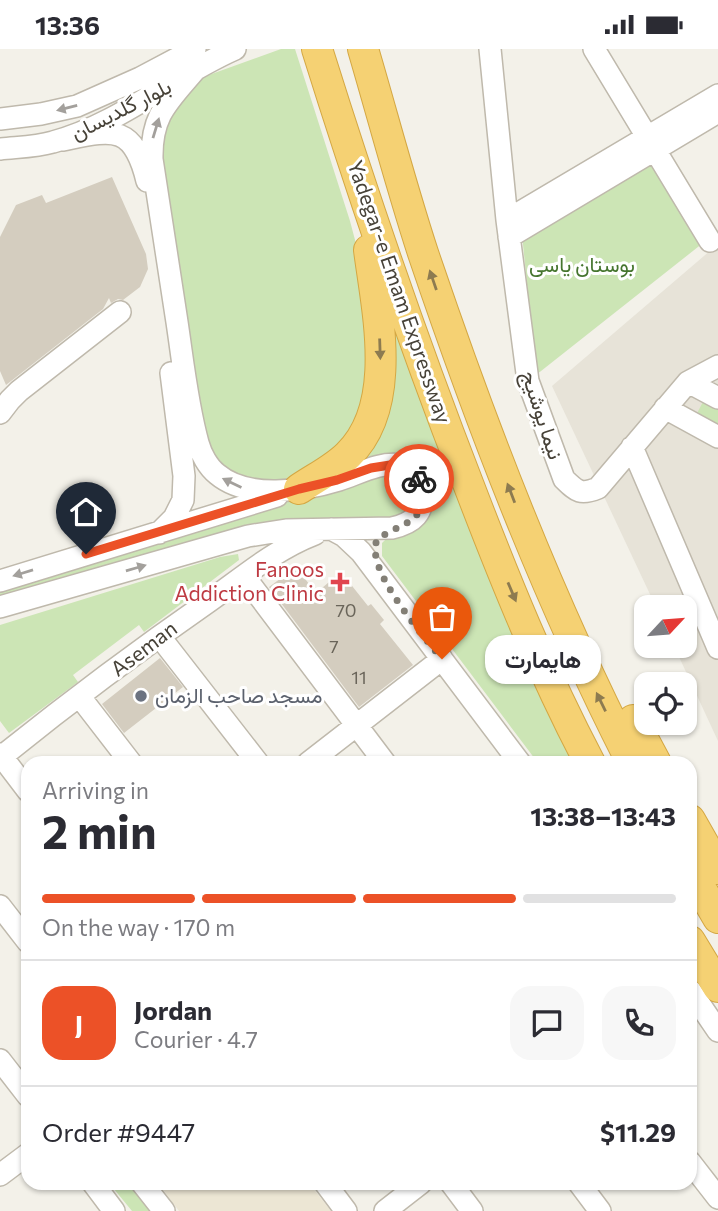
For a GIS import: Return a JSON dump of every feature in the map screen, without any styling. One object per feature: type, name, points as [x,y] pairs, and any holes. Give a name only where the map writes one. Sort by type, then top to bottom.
[{"type":"highway","name":"Yadegar-e Emam Expressway","points":[[317,49],[359,184],[432,391],[492,545],[564,712],[586,756]]},
{"type":"highway","name":"Yadegar-e Emam Expressway","points":[[363,49],[422,250],[467,376],[524,527],[598,696],[628,756]]},
{"type":"highway","points":[[299,489],[348,455],[359,442],[379,393],[381,371],[377,312],[359,184]]},
{"type":"highway","points":[[524,527],[579,614],[652,756]]},
{"type":"highway","points":[[697,832],[718,869]]},
{"type":"highway","points":[[697,882],[718,918]]},
{"type":"highway","points":[[697,952],[718,987]]},
{"type":"street","name":"بلوار گلدیسان","points":[[0,119],[77,106],[140,78],[234,49]]},
{"type":"street","name":"نیما یوشیج","points":[[490,49],[508,228],[528,381],[564,479],[575,490],[586,493],[598,488],[632,447]]},
{"type":"street","points":[[594,49],[709,241]]},
{"type":"street","name":"بلوار گلدیسان","points":[[0,149],[35,146],[63,139],[104,122],[195,60]]},
{"type":"street","points":[[195,60],[166,104],[156,125],[152,140],[152,159],[183,365],[198,445],[211,469],[232,485],[257,490],[299,489]]},
{"type":"street","points":[[651,144],[718,95]]},
{"type":"street","points":[[508,228],[651,144],[718,113]]},
{"type":"street","points":[[63,139],[102,132],[118,134],[131,143],[143,167],[152,201],[184,477],[183,500],[179,509],[159,533]]},
{"type":"street","points":[[0,413],[19,391],[120,313]]},
{"type":"street","points":[[718,366],[688,381],[632,447],[718,648]]},
{"type":"street","points":[[688,381],[718,398]]},
{"type":"street","points":[[665,408],[718,436]]},
{"type":"street","points":[[0,581],[371,468],[402,465],[413,471],[421,482],[424,494],[422,507],[415,518],[382,536],[374,546],[375,557],[390,591]]},
{"type":"street","points":[[0,607],[255,534],[286,530],[393,528],[404,525]]},
{"type":"street","points":[[330,529],[353,543],[515,756]]},
{"type":"street","name":"Aseman","points":[[2,752],[289,545],[330,529]]},
{"type":"street","points":[[225,541],[240,542],[253,550],[253,563],[244,576],[380,756]]},
{"type":"street","points":[[160,637],[253,756]]},
{"type":"street","points":[[317,756],[442,659]]},
{"type":"street","points":[[80,697],[126,756]]},
{"type":"street","points":[[2,752],[21,780]]},
{"type":"street","points":[[0,906],[21,933]]},
{"type":"street","points":[[697,1000],[718,1031]]},
{"type":"street","points":[[0,1059],[21,1087]]},
{"type":"street","points":[[0,1175],[21,1159]]},
{"type":"street","points":[[697,1171],[718,1198]]},
{"type":"street","points":[[98,1190],[114,1211]]},
{"type":"street","points":[[148,1190],[164,1211]]},
{"type":"street","points":[[330,1190],[346,1211]]},
{"type":"street","points":[[384,1211],[412,1190]]},
{"type":"street","points":[[456,1190],[472,1211]]},
{"type":"street","points":[[584,1190],[600,1211]]},
{"type":"shaded area","points":[[718,244],[718,741],[697,696],[697,672],[686,672],[680,658],[697,658],[697,595],[650,595],[552,386]]},
{"type":"shaded area","points":[[163,1190],[314,1190],[331,1211],[179,1211]]},
{"type":"green space","points":[[281,49],[295,49],[350,221],[359,255],[371,356],[355,440],[293,478],[266,485],[227,473],[211,450],[200,409],[166,214],[160,136],[185,91],[206,76]]},
{"type":"green space","name":"بوستان یاسی","points":[[653,162],[703,243],[536,375],[522,234]]},
{"type":"green space","points":[[385,297],[419,397],[481,557],[573,756],[533,756],[382,556],[382,543],[387,538],[410,530],[425,475],[352,458]]},
{"type":"green space","points":[[705,398],[718,405],[718,429],[695,417]]},
{"type":"green space","points":[[379,473],[403,476],[413,487],[414,497],[410,507],[398,518],[250,526],[0,599],[0,588]]},
{"type":"green space","points":[[238,554],[239,560],[144,632],[139,625],[73,675],[78,682],[9,733],[0,721],[0,625],[220,557]]},
{"type":"green space","points":[[115,1190],[137,1190],[154,1211],[132,1211]]},
{"type":"building","points":[[112,177],[146,254],[148,269],[140,287],[123,300],[118,299],[111,303],[109,298],[103,309],[6,385],[0,371],[0,237],[16,205],[42,195],[46,203]]},
{"type":"building","points":[[296,567],[316,593],[341,572],[368,606],[371,604],[384,620],[380,624],[413,665],[359,707],[269,587]]},
{"type":"building","name":"مسجد صاحب الزمان","points":[[160,658],[183,687],[124,733],[102,704]]},
{"type":"way so far","points":[[419,479],[424,494],[422,507],[415,518],[377,540],[374,546],[375,557],[390,591],[442,659]]},
{"type":"place","name":"Fanoos Addiction Clinic","points":[[340,582]]},
{"type":"place","name":"هایمارت","points":[[442,659]]},
{"type":"place","name":"مسجد صاحب الزمان","points":[[141,696]]},
{"type":"route","points":[[86,554],[371,468],[402,465],[413,471],[419,479]]}]
